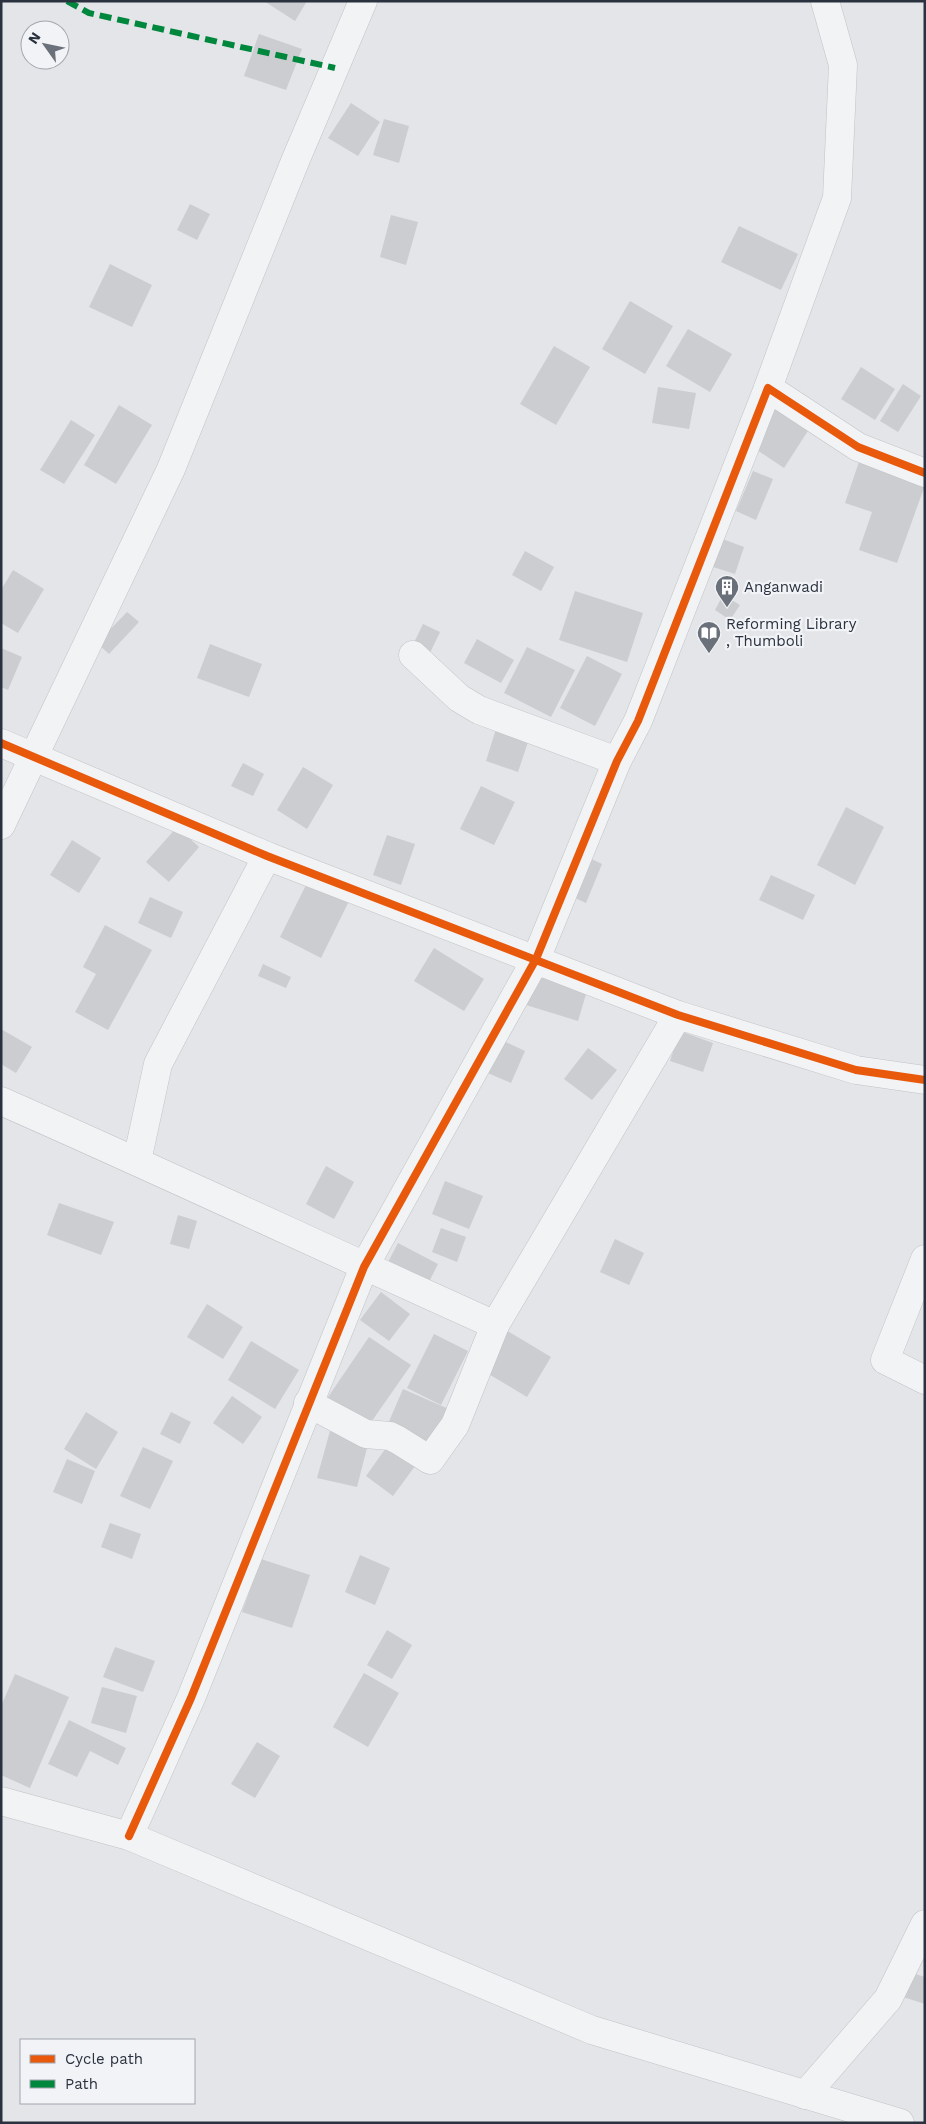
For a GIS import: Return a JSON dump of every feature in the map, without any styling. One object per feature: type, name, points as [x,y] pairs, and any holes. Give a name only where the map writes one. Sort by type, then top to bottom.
[{"type":"street","points":[[1,826],[171,469],[296,158],[363,1]]},
{"type":"street","points":[[128,1836],[191,1698],[364,1267],[536,959],[616,761],[638,721],[768,388],[837,198],[842,65],[825,1]]},
{"type":"street","points":[[768,388],[858,447],[925,473]]},
{"type":"street","points":[[412,656],[459,698],[479,710],[616,761]]},
{"type":"street","points":[[1,743],[266,856],[678,1015],[856,1070],[925,1080]]},
{"type":"street","points":[[136,1161],[158,1064],[266,856]]},
{"type":"street","points":[[308,1403],[366,1434],[390,1436],[430,1460],[455,1425],[495,1324],[678,1015]]},
{"type":"street","points":[[1,1101],[136,1161],[364,1267],[495,1324]]},
{"type":"street","points":[[925,1259],[885,1360],[925,1380]]},
{"type":"street","points":[[1,1802],[128,1836],[592,2030],[900,2123]]},
{"type":"street","points":[[805,2095],[888,1998],[925,1924]]},
{"type":"building","points":[[264,1],[307,1],[295,21]]},
{"type":"building","points":[[259,34],[302,49],[286,90],[244,76]]},
{"type":"building","points":[[351,103],[380,122],[358,156],[328,138]]},
{"type":"building","points":[[384,119],[409,126],[399,163],[373,155]]},
{"type":"building","points":[[190,204],[210,214],[197,240],[177,230]]},
{"type":"building","points":[[391,215],[418,222],[406,265],[380,257]]},
{"type":"building","points":[[739,226],[798,254],[781,290],[721,262]]},
{"type":"building","points":[[110,264],[152,285],[132,327],[89,307]]},
{"type":"building","points":[[630,301],[673,326],[645,374],[602,349]]},
{"type":"building","points":[[688,329],[732,354],[710,392],[666,366]]},
{"type":"building","points":[[554,346],[590,367],[556,425],[520,404]]},
{"type":"building","points":[[861,367],[895,389],[875,420],[841,399]]},
{"type":"building","points":[[903,384],[921,396],[898,432],[880,421]]},
{"type":"building","points":[[658,387],[696,393],[689,429],[652,423]]},
{"type":"building","points":[[779,402],[813,423],[784,468],[751,446]]},
{"type":"building","points":[[119,405],[152,425],[116,484],[84,465]]},
{"type":"building","points":[[71,420],[95,435],[64,484],[40,470]]},
{"type":"building","points":[[861,456],[925,485],[897,563],[859,550],[872,512],[845,503]]},
{"type":"building","points":[[753,471],[773,479],[756,520],[736,511]]},
{"type":"building","points":[[717,537],[744,547],[735,574],[707,565]]},
{"type":"building","points":[[525,551],[554,567],[541,591],[512,575]]},
{"type":"building","points":[[13,570],[44,589],[18,633],[1,623],[1,590]]},
{"type":"building","points":[[575,591],[643,613],[627,662],[559,640]]},
{"type":"building","name":"Anganwadi","points":[[723,595],[740,605],[730,620],[715,610]]},
{"type":"building","points":[[127,612],[139,622],[109,654],[97,643]]},
{"type":"building","points":[[423,624],[440,632],[427,659],[410,651]]},
{"type":"building","points":[[477,639],[514,660],[501,683],[464,663]]},
{"type":"building","points":[[210,644],[262,664],[249,697],[197,678]]},
{"type":"building","points":[[527,647],[575,670],[551,717],[504,693]]},
{"type":"building","points":[[1,648],[22,657],[8,690],[1,687]]},
{"type":"building","points":[[587,656],[622,674],[595,726],[560,708]]},
{"type":"building","points":[[496,729],[529,739],[518,772],[486,761]]},
{"type":"building","points":[[243,763],[264,774],[253,796],[231,786]]},
{"type":"building","points":[[303,767],[333,785],[307,829],[277,810]]},
{"type":"building","points":[[481,786],[515,802],[494,845],[460,829]]},
{"type":"building","points":[[846,807],[884,827],[855,885],[817,865]]},
{"type":"building","points":[[177,827],[199,847],[169,882],[146,862]]},
{"type":"building","points":[[387,835],[415,844],[401,885],[373,875]]},
{"type":"building","points":[[72,840],[101,858],[79,893],[50,875]]},
{"type":"building","points":[[583,855],[602,864],[586,903],[566,894]]},
{"type":"building","points":[[771,875],[815,895],[803,920],[759,900]]},
{"type":"building","points":[[310,877],[351,897],[321,958],[280,937]]},
{"type":"building","points":[[150,897],[183,912],[171,938],[138,923]]},
{"type":"building","points":[[105,925],[152,950],[108,1030],[75,1012],[96,974],[83,967]]},
{"type":"building","points":[[434,948],[484,979],[464,1011],[414,981]]},
{"type":"building","points":[[263,964],[291,977],[286,988],[258,976]]},
{"type":"building","points":[[537,968],[589,984],[578,1021],[526,1005]]},
{"type":"building","points":[[1,1029],[32,1047],[16,1073],[1,1064]]},
{"type":"building","points":[[680,1031],[713,1043],[703,1072],[670,1061]]},
{"type":"building","points":[[497,1038],[525,1051],[511,1083],[483,1071]]},
{"type":"building","points":[[588,1048],[617,1070],[592,1100],[564,1079]]},
{"type":"building","points":[[326,1166],[354,1182],[334,1219],[306,1204]]},
{"type":"building","points":[[445,1181],[483,1196],[469,1229],[432,1214]]},
{"type":"building","points":[[59,1203],[114,1222],[101,1255],[47,1235]]},
{"type":"building","points":[[178,1215],[197,1221],[189,1249],[170,1244]]},
{"type":"building","points":[[441,1228],[466,1237],[457,1262],[432,1252]]},
{"type":"building","points":[[615,1239],[644,1253],[629,1285],[600,1272]]},
{"type":"building","points":[[398,1243],[438,1264],[427,1286],[387,1264]]},
{"type":"building","points":[[381,1292],[410,1314],[389,1341],[360,1320]]},
{"type":"building","points":[[207,1304],[243,1327],[223,1359],[187,1337]]},
{"type":"building","points":[[506,1330],[551,1357],[527,1397],[482,1370]]},
{"type":"building","points":[[434,1334],[468,1351],[441,1405],[407,1388]]},
{"type":"building","points":[[369,1337],[411,1365],[367,1428],[326,1400]]},
{"type":"building","points":[[251,1341],[299,1370],[275,1409],[228,1380]]},
{"type":"building","points":[[403,1389],[451,1410],[432,1453],[384,1433]]},
{"type":"building","points":[[232,1396],[262,1417],[243,1444],[213,1423]]},
{"type":"building","points":[[86,1412],[118,1432],[96,1469],[64,1449]]},
{"type":"building","points":[[171,1412],[191,1422],[180,1444],[160,1434]]},
{"type":"building","points":[[330,1431],[369,1440],[357,1487],[317,1478]]},
{"type":"building","points":[[393,1438],[421,1458],[393,1496],[366,1476]]},
{"type":"building","points":[[143,1447],[173,1461],[150,1509],[120,1496]]},
{"type":"building","points":[[67,1459],[95,1471],[82,1504],[53,1492]]},
{"type":"building","points":[[110,1523],[141,1534],[132,1559],[101,1547]]},
{"type":"building","points":[[360,1555],[390,1568],[375,1605],[345,1592]]},
{"type":"building","points":[[261,1559],[310,1575],[292,1628],[242,1612]]},
{"type":"building","points":[[387,1630],[412,1645],[392,1679],[367,1665]]},
{"type":"building","points":[[115,1647],[155,1661],[143,1692],[103,1677]]},
{"type":"building","points":[[364,1673],[399,1693],[368,1747],[333,1727]]},
{"type":"building","points":[[15,1674],[69,1697],[30,1788],[1,1775],[1,1706]]},
{"type":"building","points":[[102,1687],[137,1696],[126,1733],[91,1723]]},
{"type":"building","points":[[69,1720],[126,1748],[118,1765],[90,1751],[77,1777],[48,1764]]},
{"type":"building","points":[[257,1742],[280,1756],[255,1798],[231,1784]]},
{"type":"building","points":[[905,1971],[925,1977],[925,2004],[897,1995]]},
{"type":"marked path","points":[[67,1],[89,13],[335,68]]},
{"type":"cycle path","points":[[129,1836],[191,1698],[364,1267],[536,959],[617,761],[638,721],[768,388],[858,447],[925,473]]},
{"type":"cycle path","points":[[1,743],[267,856],[678,1015],[856,1070],[925,1080]]},
{"type":"place","name":"Anganwadi","points":[[727,608]]},
{"type":"place","name":"Reforming Library , Thumboli","points":[[709,654]]}]
